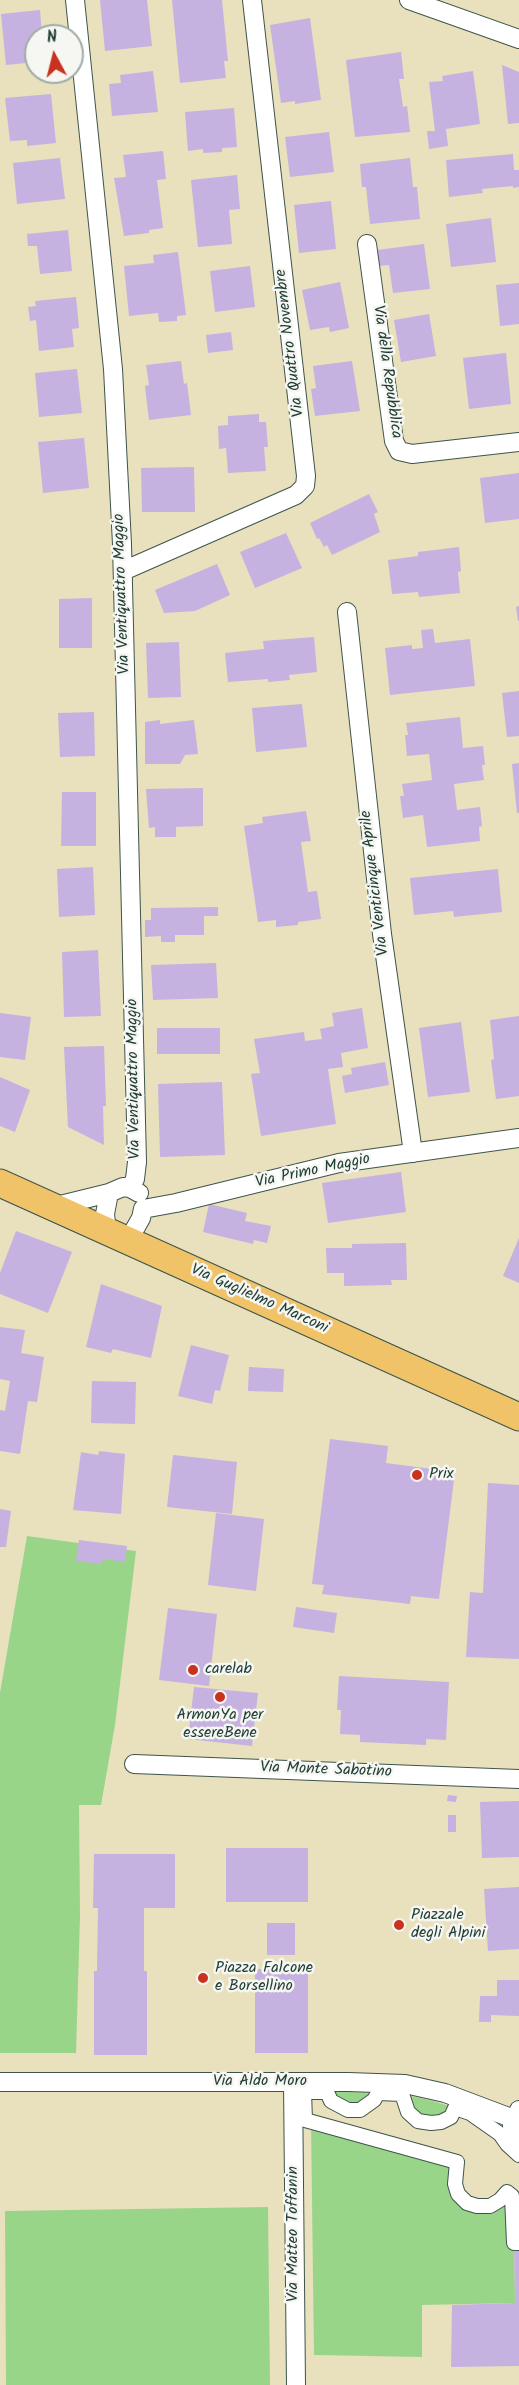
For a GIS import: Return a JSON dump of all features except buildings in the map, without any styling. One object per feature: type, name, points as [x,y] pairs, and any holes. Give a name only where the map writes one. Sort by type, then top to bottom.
[{"type":"main road","name":"Via Guglielmo Marconi","points":[[0,1183],[519,1417]]},
{"type":"street","name":"Via Ventiquattro Maggio","points":[[75,0],[113,369],[123,571],[137,1162],[135,1179],[130,1188]]},
{"type":"street","name":"Via Quattro Novembre","points":[[123,571],[296,495],[305,486],[306,476],[252,0]]},
{"type":"street","points":[[409,0],[519,39]]},
{"type":"street","name":"Via della Repubblica","points":[[367,244],[394,441],[399,451],[412,454],[519,442]]},
{"type":"street","name":"Via Venticinque Aprile","points":[[348,612],[382,934],[413,1153]]},
{"type":"street","name":"Via Primo Maggio","points":[[143,1209],[339,1163],[519,1138]]},
{"type":"street","points":[[52,1207],[109,1193],[123,1187],[130,1188],[139,1192],[143,1209],[141,1218],[118,1236],[105,1214],[109,1193]]},
{"type":"street","name":"Via Monte Sabotino","points":[[134,1764],[271,1761],[519,1779]]},
{"type":"street","name":"Via Aldo Moro","points":[[0,2082],[405,2084],[445,2093],[516,2115],[514,2134],[519,2142]]},
{"type":"street","name":"Via Matteo Toffanin","points":[[293,2082],[296,2385]]},
{"type":"street","points":[[519,2155],[500,2134],[470,2113],[455,2108],[451,2117],[441,2122],[431,2123],[418,2121],[408,2112],[402,2094],[378,2093],[374,2100],[360,2110],[348,2110],[331,2101],[327,2092],[304,2092],[305,2120],[457,2162],[455,2184],[458,2194],[467,2203],[490,2206],[507,2192],[512,2196],[514,2243],[519,2243]]},
{"type":"green space","points":[[27,1536],[136,1551],[115,1725],[101,1805],[79,1805],[80,1916],[76,2053],[0,2053],[0,1693]]},
{"type":"green space","points":[[327,2092],[352,2092],[378,2093],[360,2110]]},
{"type":"green space","points":[[402,2094],[455,2108],[451,2117],[418,2121]]},
{"type":"green space","points":[[311,2122],[457,2162],[455,2184],[477,2206],[507,2192],[514,2243],[515,2303],[422,2305],[422,2357],[314,2355]]},
{"type":"green space","points":[[268,2207],[270,2385],[6,2385],[5,2211]]},
{"type":"place","name":"Prix","points":[[417,1475]]},
{"type":"place","name":"carelab","points":[[193,1670]]},
{"type":"place","name":"ArmonYa per essereBene","points":[[220,1697]]},
{"type":"place","name":"Piazzale degli Alpini","points":[[399,1925]]},
{"type":"place","name":"Piazza Falcone e Borsellino","points":[[203,1978]]}]
